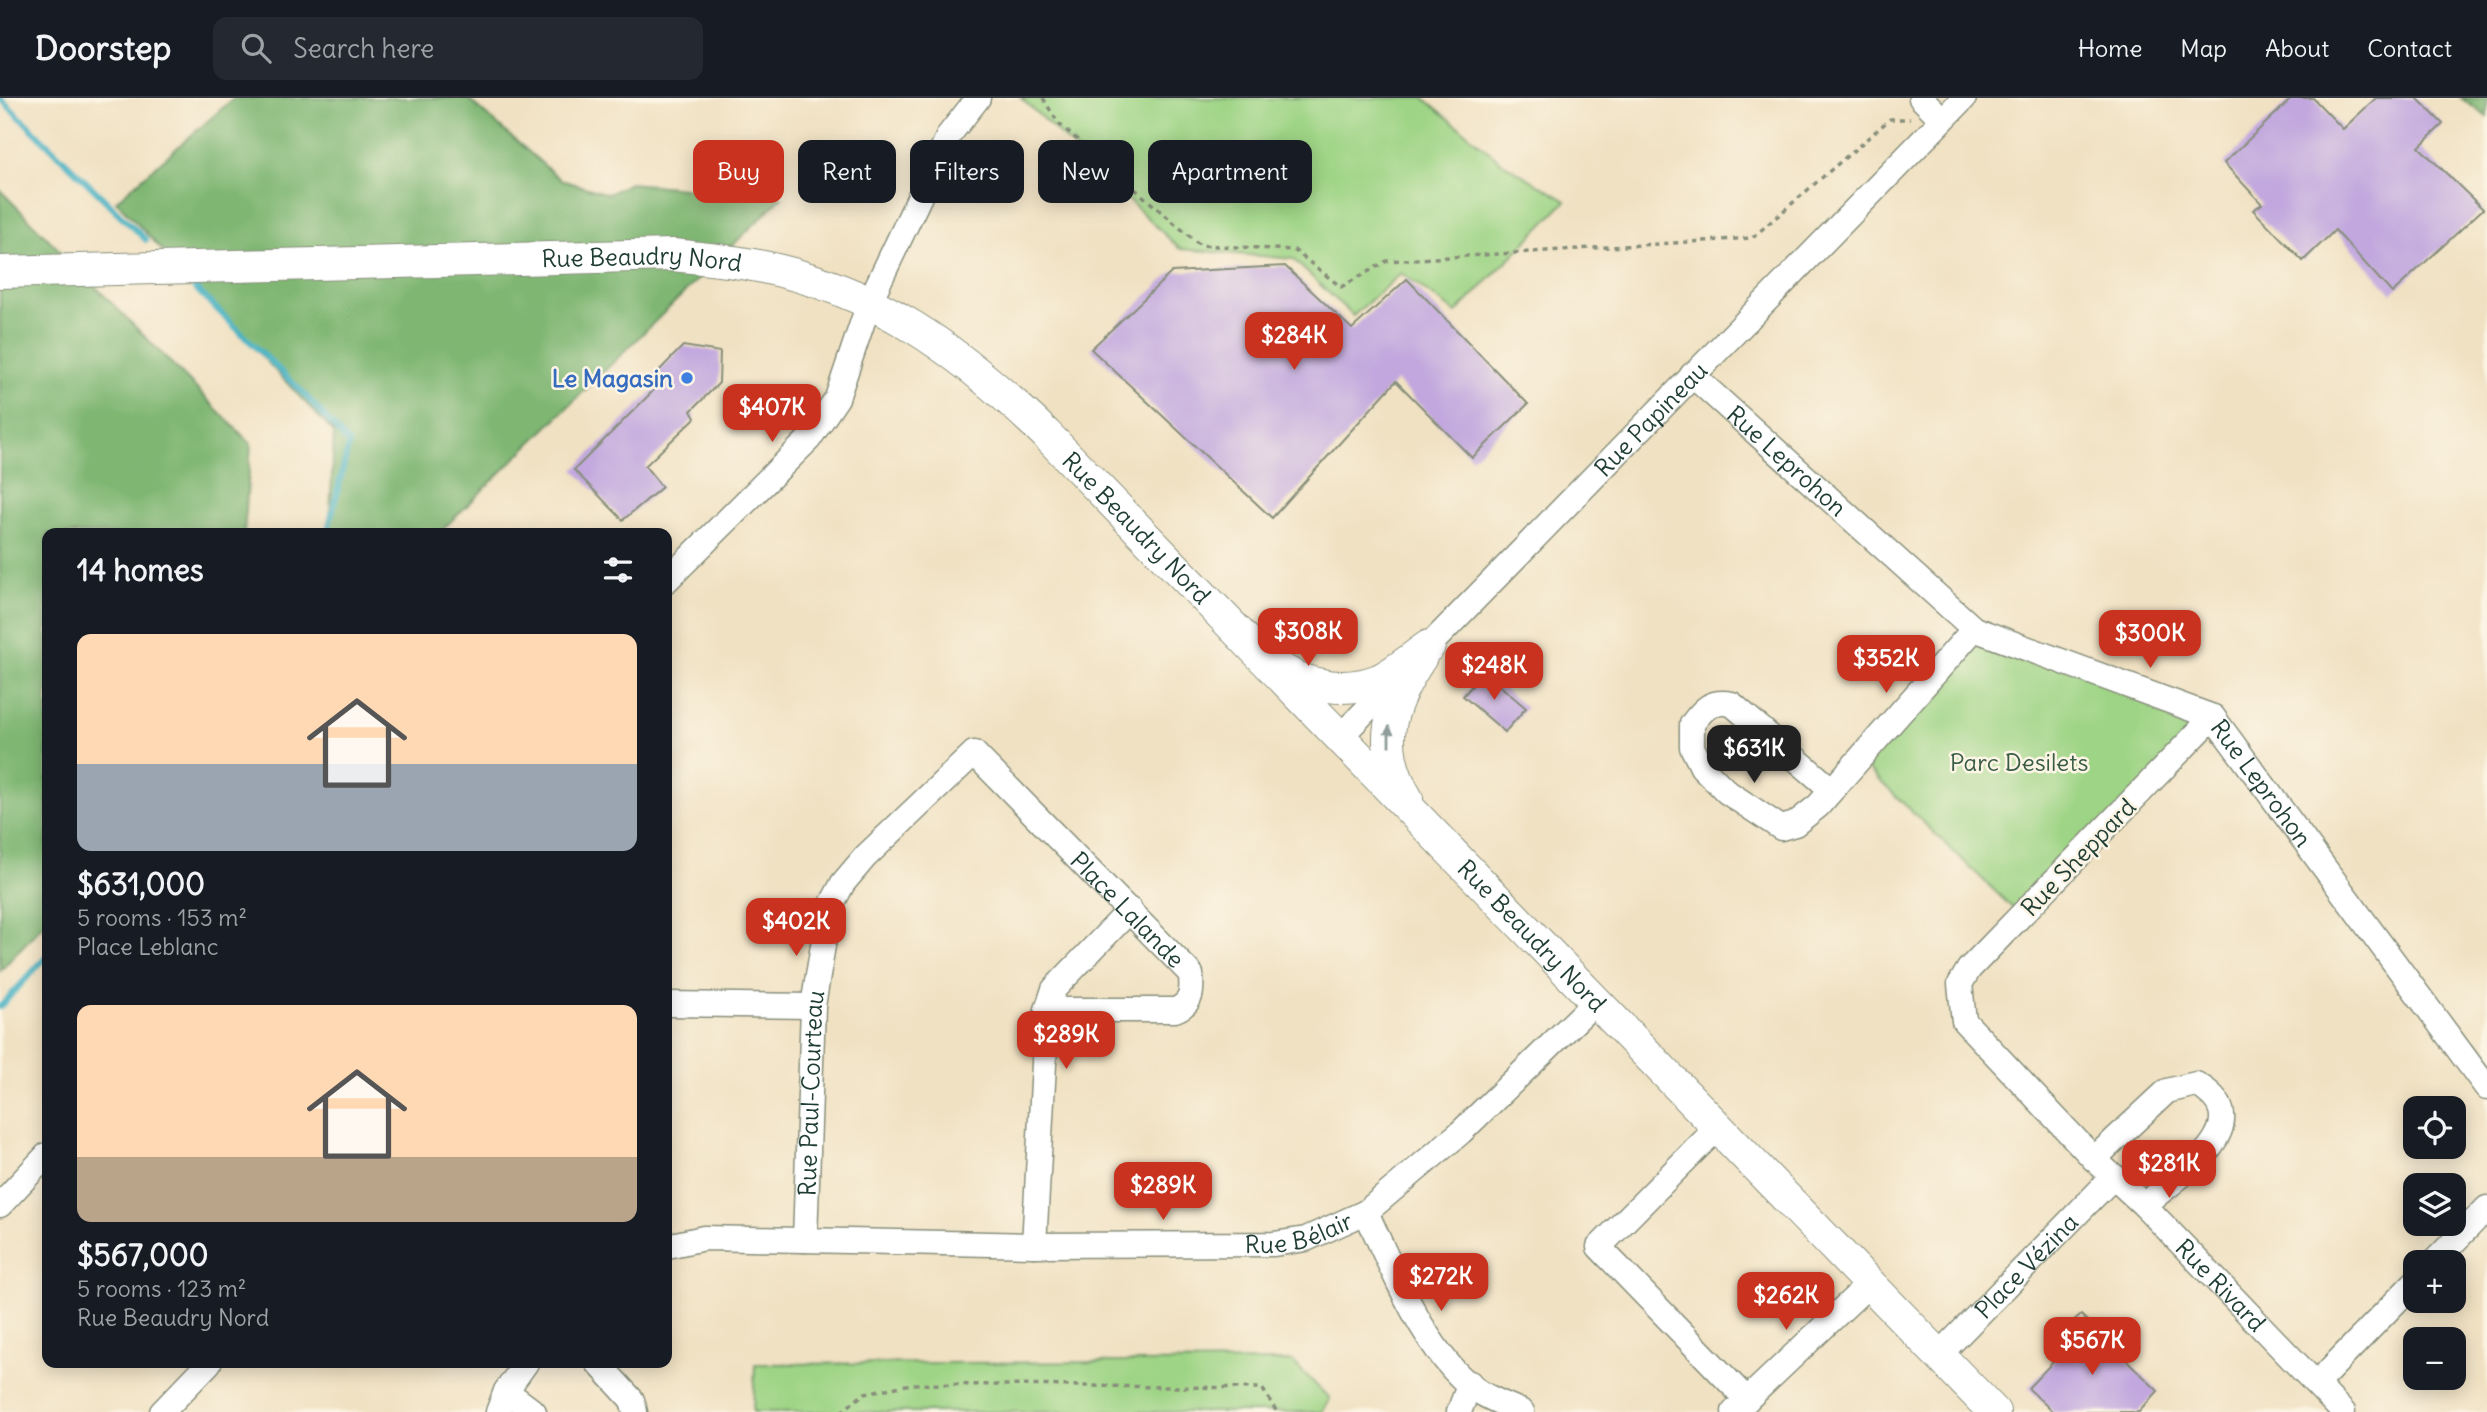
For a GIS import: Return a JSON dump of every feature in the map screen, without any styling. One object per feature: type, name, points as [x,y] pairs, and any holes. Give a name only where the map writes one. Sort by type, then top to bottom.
[{"type":"main road","name":"Rue Beaudry Nord","points":[[0,272],[673,255],[752,264],[791,273],[869,303],[932,336],[992,382],[1994,1412]]},
{"type":"main road","points":[[1239,635],[1268,661],[1313,685],[1348,687],[1380,680],[1429,646]]},
{"type":"main road","points":[[1420,822],[1396,781],[1388,743],[1390,714],[1401,687],[1429,646]]},
{"type":"street","points":[[672,575],[809,439],[837,398],[869,303],[949,135],[978,98]]},
{"type":"street","points":[[1921,98],[1942,119]]},
{"type":"street","name":"Rue Papineau","points":[[1339,738],[1964,98]]},
{"type":"street","name":"Rue Leprohon","points":[[1692,375],[1975,629],[2213,718],[2487,1088]]},
{"type":"street","points":[[1832,790],[1732,705],[1720,702],[1705,706],[1692,724],[1692,747],[1702,767],[1727,792],[1769,823],[1781,828],[1795,824],[1832,790],[1975,629]]},
{"type":"street","name":"Rue Sheppard","points":[[1961,1004],[1960,984],[1969,969],[2213,718]]},
{"type":"street","name":"Place Lalande","points":[[974,753],[1191,974],[1192,995],[1184,1007],[1149,1011],[1047,1010]]},
{"type":"street","name":"Rue Paul-Courteau","points":[[806,1240],[813,1006],[829,909],[843,883],[864,857],[974,753]]},
{"type":"street","points":[[1034,1245],[1047,1010],[1054,989],[1130,910]]},
{"type":"street","name":"Rue Bélair","points":[[672,1246],[704,1238],[1034,1245],[1274,1244],[1306,1239],[1366,1212],[1461,1132],[1595,1002]]},
{"type":"street","points":[[672,1004],[813,1006]]},
{"type":"street","name":"Rue Rivard","points":[[1961,1004],[1964,1021],[2094,1159],[2144,1205],[2343,1412]]},
{"type":"street","points":[[2094,1159],[2167,1091],[2184,1084],[2196,1084],[2211,1092],[2220,1103],[2224,1115],[2221,1130],[2210,1148],[2144,1205]]},
{"type":"street","points":[[1717,1128],[1599,1247],[1740,1406],[1869,1284]]},
{"type":"street","points":[[0,1205],[42,1160]]},
{"type":"street","name":"Place Vézina","points":[[1938,1356],[2114,1176]]},
{"type":"street","points":[[2446,1250],[2487,1208]]},
{"type":"street","points":[[1366,1212],[1404,1295],[1439,1355],[1482,1394],[1522,1412]]},
{"type":"street","points":[[2317,1383],[2403,1294]]},
{"type":"street","points":[[162,1412],[204,1368]]},
{"type":"street","points":[[523,1368],[502,1401],[534,1412]]},
{"type":"street","points":[[603,1368],[632,1400],[635,1412]]},
{"type":"street","points":[[1459,1412],[1470,1383]]},
{"type":"path","points":[[1043,98],[1058,123],[1200,245],[1294,250],[1341,287],[1387,261],[1752,238],[1890,119],[1942,119]]},
{"type":"path","points":[[841,1412],[865,1393],[912,1384],[1262,1388],[1277,1412]]},
{"type":"green space","points":[[234,98],[467,98],[561,180],[608,194],[630,183],[693,189],[693,203],[776,203],[444,528],[329,528],[334,433],[116,201]]},
{"type":"green space","points":[[1021,98],[1424,98],[1503,163],[1566,201],[1456,313],[1401,273],[1353,316],[1293,259],[1180,249],[1132,203],[1134,203],[1134,140],[1065,140]]},
{"type":"green space","points":[[2461,98],[2487,98],[2487,117]]},
{"type":"green space","points":[[0,190],[251,444],[244,528],[42,528],[42,925],[0,971]]},
{"type":"green space","name":"Parc Desilets","points":[[1974,629],[2213,717],[2021,916],[1859,761]]},
{"type":"green space","points":[[1292,1361],[1330,1399],[1322,1412],[753,1412],[755,1364]]},
{"type":"building","points":[[2292,98],[2313,98],[2343,129],[2376,98],[2417,98],[2443,124],[2419,147],[2483,209],[2392,293],[2335,230],[2303,261],[2253,210],[2262,204],[2224,163]]},
{"type":"building","points":[[1285,266],[1352,329],[1407,279],[1528,404],[1472,458],[1396,381],[1272,518],[1091,349],[1172,272]]},
{"type":"building","points":[[683,346],[720,352],[719,383],[691,411],[695,418],[645,466],[662,487],[623,520],[574,470],[658,386],[651,379]]},
{"type":"building","points":[[1484,672],[1526,708],[1505,732],[1463,696]]},
{"type":"building","points":[[2081,1315],[2158,1391],[2139,1412],[2053,1412],[2028,1388],[2076,1338],[2064,1330]]},
{"type":"waterway","points":[[0,98],[146,240]]},
{"type":"waterway","points":[[191,284],[305,395],[349,444],[328,528]]},
{"type":"waterway","points":[[0,1007],[42,961]]},
{"type":"place","name":"Le Magasin","points":[[687,378]]}]
